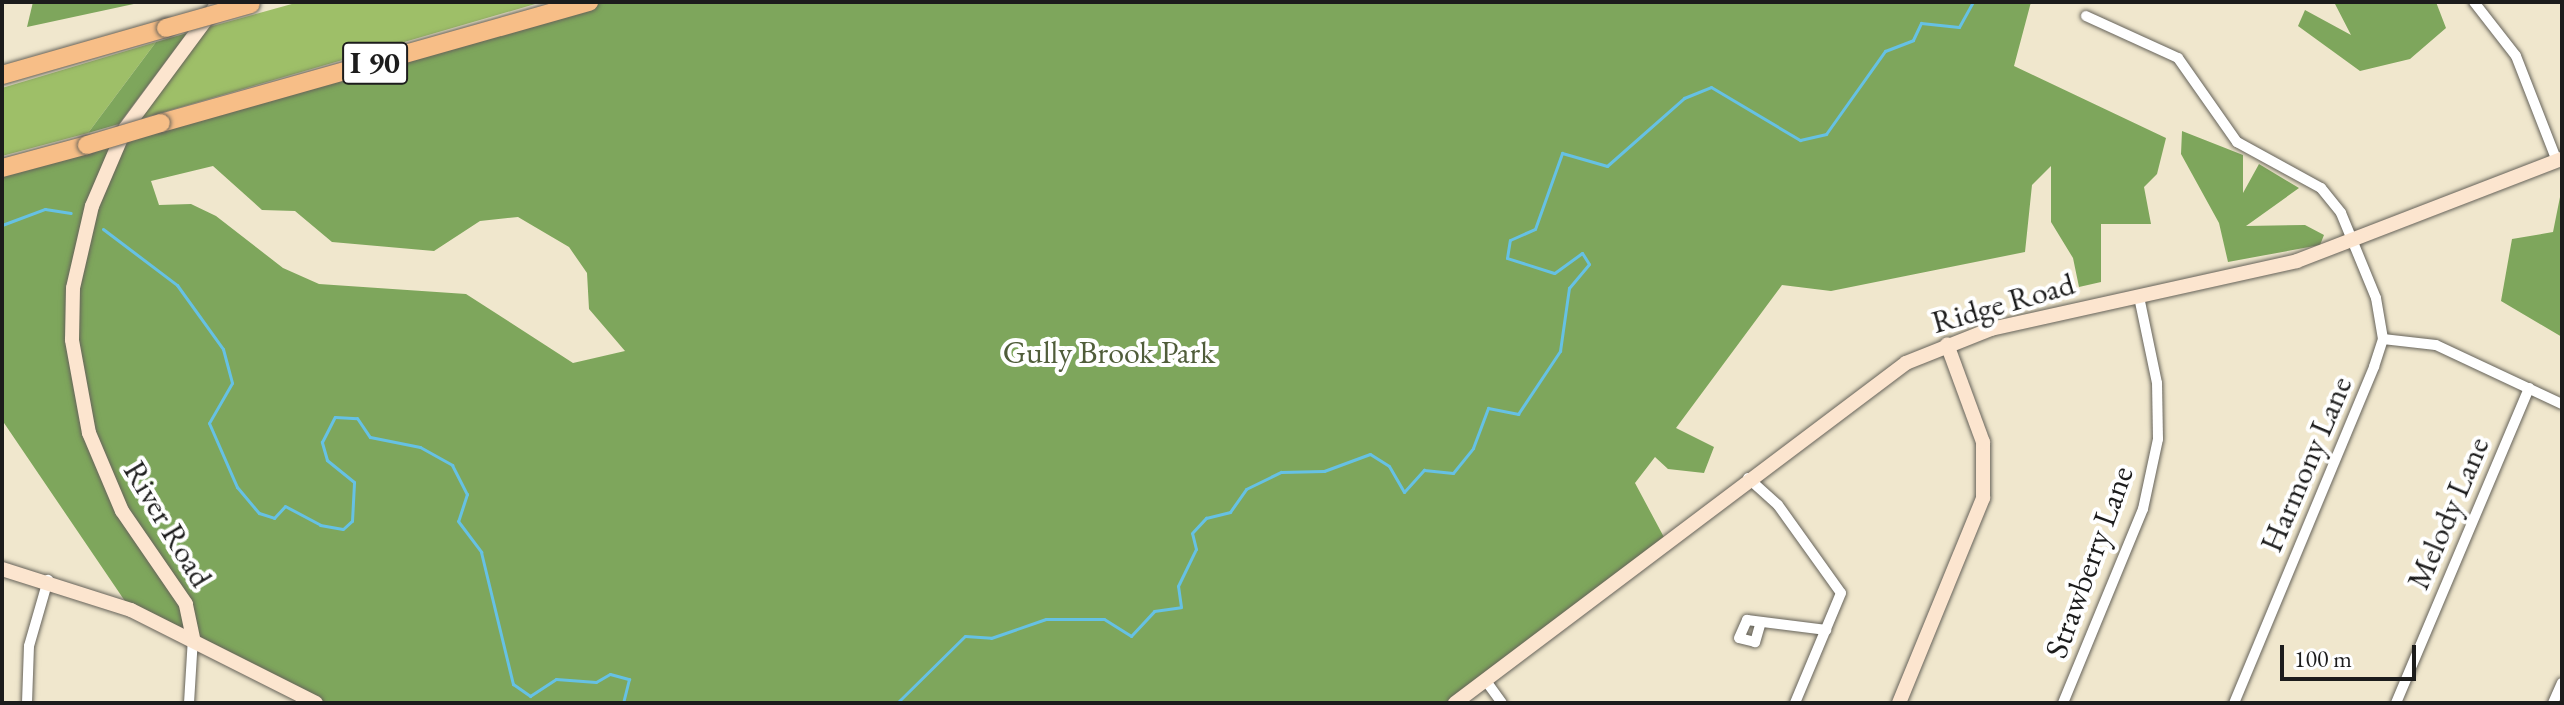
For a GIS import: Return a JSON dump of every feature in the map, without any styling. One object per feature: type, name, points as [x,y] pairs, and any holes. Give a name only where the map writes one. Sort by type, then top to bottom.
[{"type":"highway","name":"I 90","points":[[2,168],[589,2]]},
{"type":"highway","points":[[2,75],[255,3]]},
{"type":"main road","name":"River Road","points":[[193,638],[186,604],[122,511],[89,433],[72,340],[73,288],[92,206],[125,129],[219,2]]},
{"type":"main road","name":"Ridge Road","points":[[1455,703],[1869,387],[1947,344],[2353,242],[2560,160]]},
{"type":"main road","points":[[1899,703],[1983,498],[1983,442],[1947,344]]},
{"type":"main road","points":[[2,569],[48,580],[193,638],[316,703]]},
{"type":"street","points":[[2474,2],[2516,56],[2560,160]]},
{"type":"street","points":[[2086,16],[2178,58],[2237,142],[2321,188],[2353,242],[2383,339],[2436,345],[2562,404]]},
{"type":"street","name":"Strawberry Lane","points":[[2063,703],[2143,509],[2158,439],[2157,383],[2139,297]]},
{"type":"street","name":"Harmony Lane","points":[[2234,703],[2383,339]]},
{"type":"street","name":"Melody Lane","points":[[2396,703],[2529,388]]},
{"type":"street","points":[[1748,478],[1839,588],[1826,630],[1795,703]]},
{"type":"street","points":[[27,703],[29,646],[48,580]]},
{"type":"street","points":[[1760,625],[1826,630]]},
{"type":"street","points":[[189,703],[193,638]]},
{"type":"street","points":[[1486,681],[1502,703]]},
{"type":"street","points":[[2553,703],[2562,683]]},
{"type":"green space","points":[[33,2],[143,2],[27,27]]},
{"type":"green space","points":[[299,2],[542,2],[140,119],[205,28]]},
{"type":"green space","name":"Gully Brook Park","points":[[589,2],[2031,2],[2014,66],[2166,138],[2157,174],[2144,187],[2151,224],[2101,224],[2101,282],[2079,287],[2073,258],[2051,222],[2051,166],[2032,185],[2025,252],[1831,291],[1782,285],[1676,428],[1714,447],[1704,473],[1668,469],[1655,457],[1635,483],[1666,541],[1455,703],[316,703],[131,610],[2,420],[2,168]],"holes":[[[213,166],[262,210],[295,211],[332,242],[434,251],[480,221],[518,217],[569,247],[587,273],[589,309],[625,351],[573,363],[466,294],[319,284],[283,268],[216,216],[191,204],[159,205],[151,181]]]},
{"type":"green space","points":[[2334,2],[2436,2],[2446,28],[2410,59],[2360,71],[2298,26],[2305,10],[2351,35]]},
{"type":"green space","points":[[187,33],[119,124],[88,133],[156,42]]},
{"type":"green space","points":[[156,42],[88,133],[2,156],[2,88]]},
{"type":"green space","points":[[2182,131],[2243,155],[2243,193],[2259,164],[2299,188],[2246,226],[2305,225],[2324,235],[2320,245],[2228,262],[2219,223],[2181,154]]},
{"type":"green space","points":[[2562,187],[2562,337],[2501,301],[2512,239],[2553,232]]},
{"type":"waterway","points":[[897,703],[965,636],[991,638],[1046,619],[1104,619],[1131,636],[1154,611],[1181,607],[1178,586],[1196,549],[1192,533],[1206,518],[1230,512],[1246,489],[1281,472],[1324,471],[1370,454],[1389,466],[1404,492],[1424,470],[1453,473],[1473,448],[1488,408],[1518,414],[1560,351],[1569,288],[1589,264],[1582,253],[1554,273],[1507,258],[1510,240],[1535,229],[1562,153],[1607,166],[1684,98],[1711,87],[1800,140],[1826,134],[1885,51],[1913,40],[1921,23],[1959,27],[1973,2]]},
{"type":"waterway","points":[[2,225],[45,209],[71,213]]},
{"type":"waterway","points":[[103,229],[177,285],[223,349],[232,383],[209,423],[237,487],[259,513],[274,518],[285,506],[320,525],[343,529],[352,521],[354,482],[327,460],[322,442],[335,417],[357,418],[370,437],[420,447],[452,465],[467,494],[458,521],[481,552],[513,684],[530,696],[556,679],[596,682],[610,674],[629,679],[623,703]]}]
